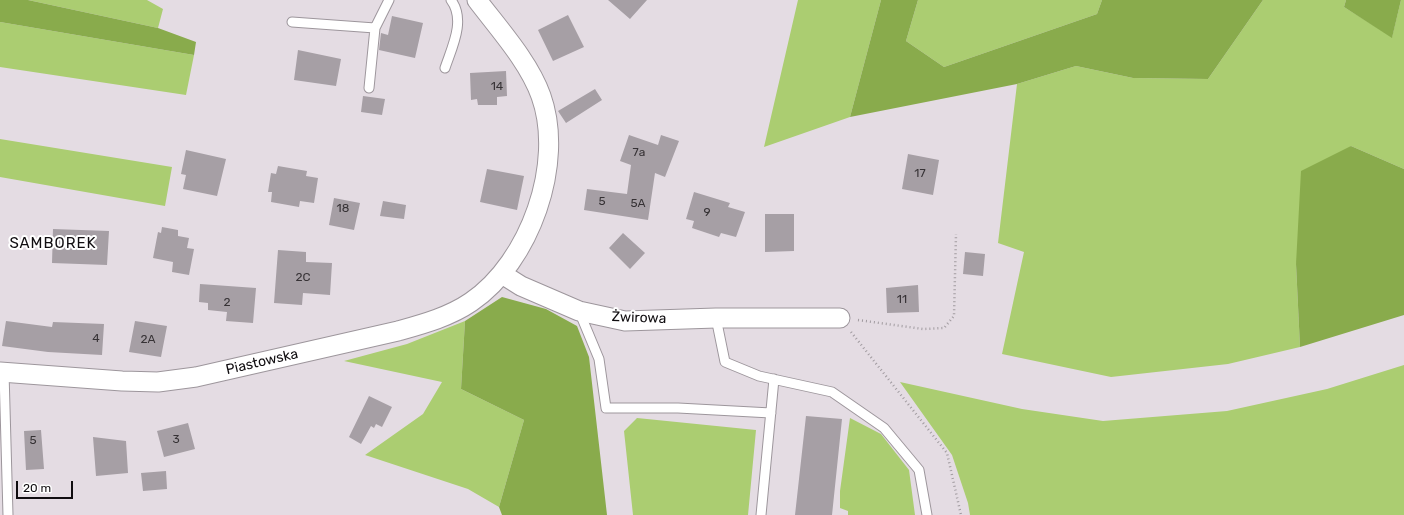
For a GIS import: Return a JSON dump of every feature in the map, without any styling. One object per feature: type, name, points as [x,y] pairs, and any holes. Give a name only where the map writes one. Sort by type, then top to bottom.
[{"type":"street","points":[[477,0],[532,75],[542,96],[547,117],[547,163],[538,207],[518,248],[502,274]]},
{"type":"street","name":"Żwirowa","points":[[502,274],[521,286],[580,311],[625,320],[840,318]]},
{"type":"street","name":"Piastowska","points":[[2,372],[158,382],[196,377],[398,332],[428,322],[456,311],[472,302],[502,274]]},
{"type":"lane","points":[[370,88],[375,28],[389,0]]},
{"type":"lane","points":[[446,68],[458,26],[456,7],[451,0]]},
{"type":"lane","points":[[292,22],[375,28]]},
{"type":"lane","points":[[580,311],[599,359],[606,408],[678,408],[771,413]]},
{"type":"lane","points":[[716,318],[725,362],[759,376],[832,392],[884,428],[919,470],[927,515]]},
{"type":"lane","name":"Piastowska","points":[[2,372],[8,515]]},
{"type":"lane","points":[[761,515],[774,379]]},
{"type":"path","points":[[840,318],[923,329],[944,328],[954,316],[956,234]]},
{"type":"path","points":[[840,318],[947,453],[961,515]]},
{"type":"green space","points":[[0,0],[28,0],[158,28],[196,42],[194,55],[0,22]]},
{"type":"green space","points":[[28,0],[147,0],[163,9],[158,28]]},
{"type":"green space","points":[[798,0],[881,0],[850,117],[764,147]]},
{"type":"green space","points":[[881,0],[918,0],[906,41],[944,67],[1097,14],[1102,0],[1263,0],[1208,79],[1133,78],[1076,66],[1017,84],[850,117]]},
{"type":"green space","points":[[918,0],[1102,0],[1097,14],[944,67],[906,41]]},
{"type":"green space","points":[[1263,0],[1346,0],[1344,7],[1392,37],[1401,0],[1404,0],[1404,169],[1351,146],[1296,264],[1300,347],[1228,364],[1111,377],[1002,354],[1024,252],[998,243],[1017,84],[1076,66],[1133,78],[1208,79]]},
{"type":"green space","points":[[1346,0],[1401,0],[1392,38],[1344,7]]},
{"type":"green space","points":[[0,22],[194,55],[186,95],[0,67]]},
{"type":"green space","points":[[0,139],[172,167],[165,206],[0,177]]},
{"type":"green space","points":[[1351,146],[1404,169],[1404,315],[1300,347],[1296,264],[1301,171]]},
{"type":"green space","points":[[502,297],[546,309],[577,326],[589,357],[607,515],[502,515],[499,507],[524,420],[461,389],[465,321]]},
{"type":"green space","points":[[465,321],[461,389],[524,420],[499,507],[468,489],[365,455],[423,414],[442,382],[344,361],[407,344]]},
{"type":"green space","points":[[1404,365],[1404,515],[970,515],[968,503],[952,455],[900,382],[1022,409],[1103,421],[1227,411],[1327,389]]},
{"type":"green space","points":[[637,418],[756,430],[748,515],[633,515],[624,431]]},
{"type":"green space","points":[[850,418],[881,434],[909,470],[915,515],[848,515],[848,511],[840,508],[840,491]]},
{"type":"building","points":[[608,0],[647,0],[630,19]]},
{"type":"building","points":[[568,15],[584,47],[553,61],[538,30]]},
{"type":"building","points":[[392,16],[423,23],[415,58],[379,50],[381,33],[388,35]]},
{"type":"building","points":[[298,50],[341,59],[336,86],[294,80]]},
{"type":"building","points":[[506,71],[507,96],[497,97],[497,105],[478,105],[477,99],[471,100],[470,73]]},
{"type":"building","points":[[595,89],[602,100],[566,123],[558,111]]},
{"type":"building","points":[[363,96],[385,99],[382,115],[361,112]]},
{"type":"building","points":[[629,135],[658,145],[661,135],[679,141],[665,177],[655,173],[648,220],[584,210],[587,189],[627,194],[631,165],[620,161]]},
{"type":"building","points":[[186,150],[226,159],[217,196],[183,189],[186,175],[181,174]]},
{"type":"building","points":[[908,154],[939,160],[933,195],[902,189]]},
{"type":"building","points":[[278,166],[307,171],[306,176],[318,178],[314,203],[300,201],[299,207],[271,202],[272,192],[268,192],[271,173],[276,174]]},
{"type":"building","points":[[487,169],[524,176],[517,210],[480,202]]},
{"type":"building","points":[[694,192],[730,203],[728,207],[745,212],[736,237],[721,233],[719,237],[692,228],[694,221],[686,219]]},
{"type":"building","points":[[334,198],[360,203],[354,230],[329,225]]},
{"type":"building","points":[[383,201],[406,205],[404,219],[380,216]]},
{"type":"building","points":[[765,214],[794,214],[794,251],[765,252]]},
{"type":"building","points":[[162,227],[178,230],[178,236],[189,238],[187,248],[194,249],[189,275],[172,272],[173,262],[153,258],[158,232],[161,233]]},
{"type":"building","points":[[53,229],[109,231],[107,265],[52,263]]},
{"type":"building","points":[[623,233],[645,253],[630,269],[609,248]]},
{"type":"building","points":[[278,250],[306,252],[306,262],[332,263],[330,295],[303,293],[302,305],[274,303]]},
{"type":"building","points":[[965,252],[985,254],[983,276],[963,274]]},
{"type":"building","points":[[200,284],[256,288],[253,323],[226,321],[227,312],[208,310],[208,303],[199,302]]},
{"type":"building","points":[[918,285],[919,312],[887,313],[886,288]]},
{"type":"building","points":[[6,321],[52,327],[53,322],[104,324],[102,355],[48,352],[2,346]]},
{"type":"building","points":[[135,321],[167,326],[161,357],[129,352]]},
{"type":"building","points":[[369,396],[392,407],[382,427],[376,424],[374,428],[371,426],[361,444],[349,437]]},
{"type":"building","points":[[806,416],[842,419],[832,515],[795,515]]},
{"type":"building","points":[[188,423],[195,449],[164,457],[157,431]]},
{"type":"building","points":[[41,430],[44,469],[26,470],[24,431]]},
{"type":"building","points":[[93,437],[126,441],[128,473],[96,476]]},
{"type":"building","points":[[166,471],[167,489],[143,491],[141,473]]},
{"type":"district","name":"SAMBOREK","points":[[53,244]]}]
